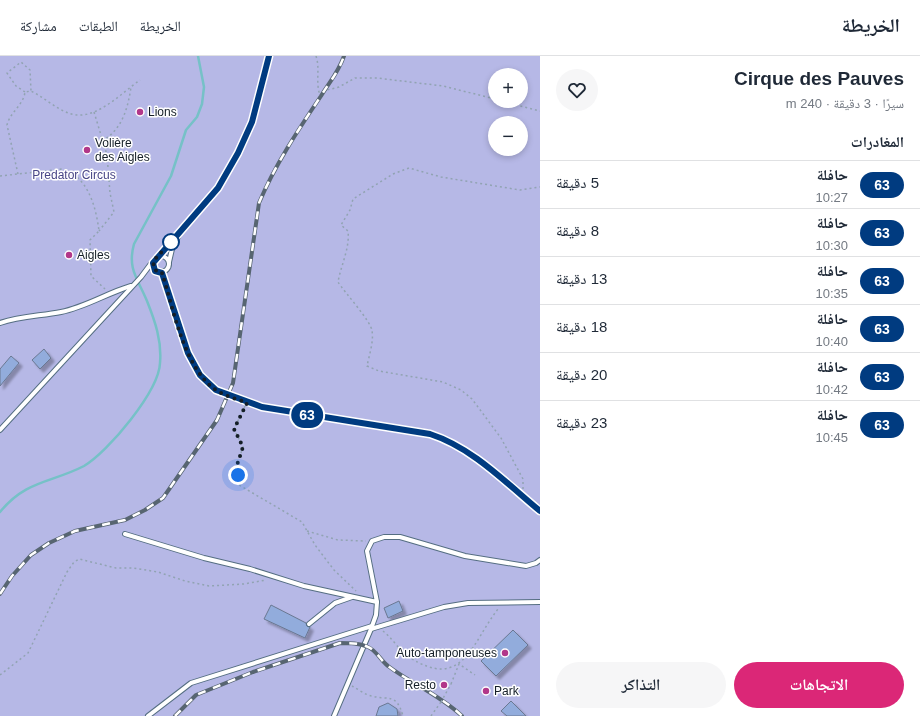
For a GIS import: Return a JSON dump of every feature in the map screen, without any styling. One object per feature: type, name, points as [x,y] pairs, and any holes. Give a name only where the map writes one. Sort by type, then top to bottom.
[{"type":"lane","points":[[0,430],[141,277],[218,188],[238,153],[252,122],[269,56]]},
{"type":"lane","points":[[155,259],[153,266],[155,271],[162,273],[167,270],[172,249],[184,228]]},
{"type":"lane","points":[[155,259],[164,256],[169,262]]},
{"type":"lane","points":[[162,273],[188,353],[200,375],[216,390],[247,403],[262,407],[430,434],[442,438],[468,452],[540,511]]},
{"type":"lane","points":[[0,323],[69,310],[83,306],[109,293],[132,286]]},
{"type":"lane","points":[[126,534],[304,586],[377,602]]},
{"type":"lane","points":[[334,716],[372,628],[376,615],[377,602],[367,551],[372,542],[384,537],[400,537],[465,556],[526,566],[540,560]]},
{"type":"lane","points":[[309,624],[335,602],[352,597]]},
{"type":"lane","points":[[148,716],[191,683],[444,607],[468,603],[502,604],[540,602]]},
{"type":"path","points":[[316,56],[319,64],[317,84],[319,92],[339,87],[355,78],[377,78],[444,86],[488,97]]},
{"type":"path","points":[[31,91],[30,70],[21,62],[7,73],[16,86],[26,92],[31,91],[68,114],[88,115],[140,80]]},
{"type":"path","points":[[102,141],[111,136],[122,121],[130,99],[131,86]]},
{"type":"path","points":[[18,174],[7,125],[8,119],[24,100],[26,92]]},
{"type":"path","points":[[526,108],[540,112]]},
{"type":"path","points":[[94,112],[107,155],[110,193],[114,212],[90,240],[91,276],[109,293]]},
{"type":"path","points":[[522,497],[523,480],[501,438],[472,399],[461,390],[443,382],[379,371],[367,366],[372,331],[365,317],[349,299],[338,282],[341,264],[349,242],[348,231],[341,225],[350,210],[353,199],[393,174],[409,168],[441,177],[520,190],[540,187]]},
{"type":"path","points":[[0,176],[62,169],[76,176],[90,194],[99,231]]},
{"type":"path","points":[[247,403],[234,429],[243,447],[237,465],[238,485],[302,522],[315,545],[334,570],[365,599]]},
{"type":"path","points":[[307,531],[338,540],[372,542]]},
{"type":"path","points":[[0,675],[28,653],[67,572],[74,562],[79,560],[116,568],[133,568],[158,572],[184,581],[209,586],[255,583],[276,578]]},
{"type":"path","points":[[431,716],[451,684],[459,664],[478,640],[502,604]]},
{"type":"path","points":[[372,628],[383,631],[409,656],[421,663],[444,669],[459,664]]},
{"type":"path","points":[[459,664],[475,675]]},
{"type":"path","points":[[348,683],[372,697],[388,697],[395,701],[400,707],[403,716]]},
{"type":"green space","name":"Predator Circus","points":[[0,56],[540,56],[540,716],[0,716]]},
{"type":"building","points":[[44,349],[51,358],[40,369],[32,360]]},
{"type":"building","points":[[11,356],[19,363],[0,386],[0,369]]},
{"type":"building","points":[[399,601],[403,611],[388,618],[384,608]]},
{"type":"building","points":[[271,605],[306,623],[307,626],[310,627],[305,638],[264,619]]},
{"type":"building","name":"Auto-tamponeuses","points":[[513,630],[528,645],[496,676],[481,661]]},
{"type":"building","points":[[511,701],[526,716],[507,716],[501,711]]},
{"type":"building","points":[[388,703],[397,709],[398,716],[376,716],[379,707]]},
{"type":"waterway","points":[[0,512],[19,494],[29,488],[72,472],[94,459],[131,420],[151,389],[160,363],[159,339],[147,301],[134,274],[132,253],[134,244],[171,176],[186,130],[197,117],[202,104],[204,87],[198,56]]},
{"type":"railway","points":[[0,594],[12,576],[31,555],[49,543],[75,531],[125,520],[145,510],[163,498],[217,420],[233,383],[259,203],[265,189],[295,135],[336,72],[344,56]]},
{"type":"railway","points":[[175,716],[196,695],[253,672],[340,643],[358,644],[371,648],[388,666],[445,702],[462,716]]},
{"type":"bus line","name":"63","points":[[269,56],[252,122],[238,153],[218,188],[184,228],[153,260],[153,268],[155,271],[162,273],[188,353],[200,375],[216,390],[262,407],[430,434],[448,440],[468,452],[540,511]]},
{"type":"place","name":"Lions","points":[[140,112]]},
{"type":"place","name":"Volière des Aigles","points":[[87,150]]},
{"type":"place","name":"Aigles","points":[[69,255]]},
{"type":"place","name":"Auto-tamponeuses","points":[[505,653]]},
{"type":"place","name":"Resto","points":[[444,685]]},
{"type":"place","name":"Park","points":[[486,691]]},
{"type":"route","points":[[171,242],[153,260],[153,268],[155,271],[162,273],[188,353],[200,375],[216,390],[247,403],[234,429],[243,447],[237,465],[238,475]]}]
